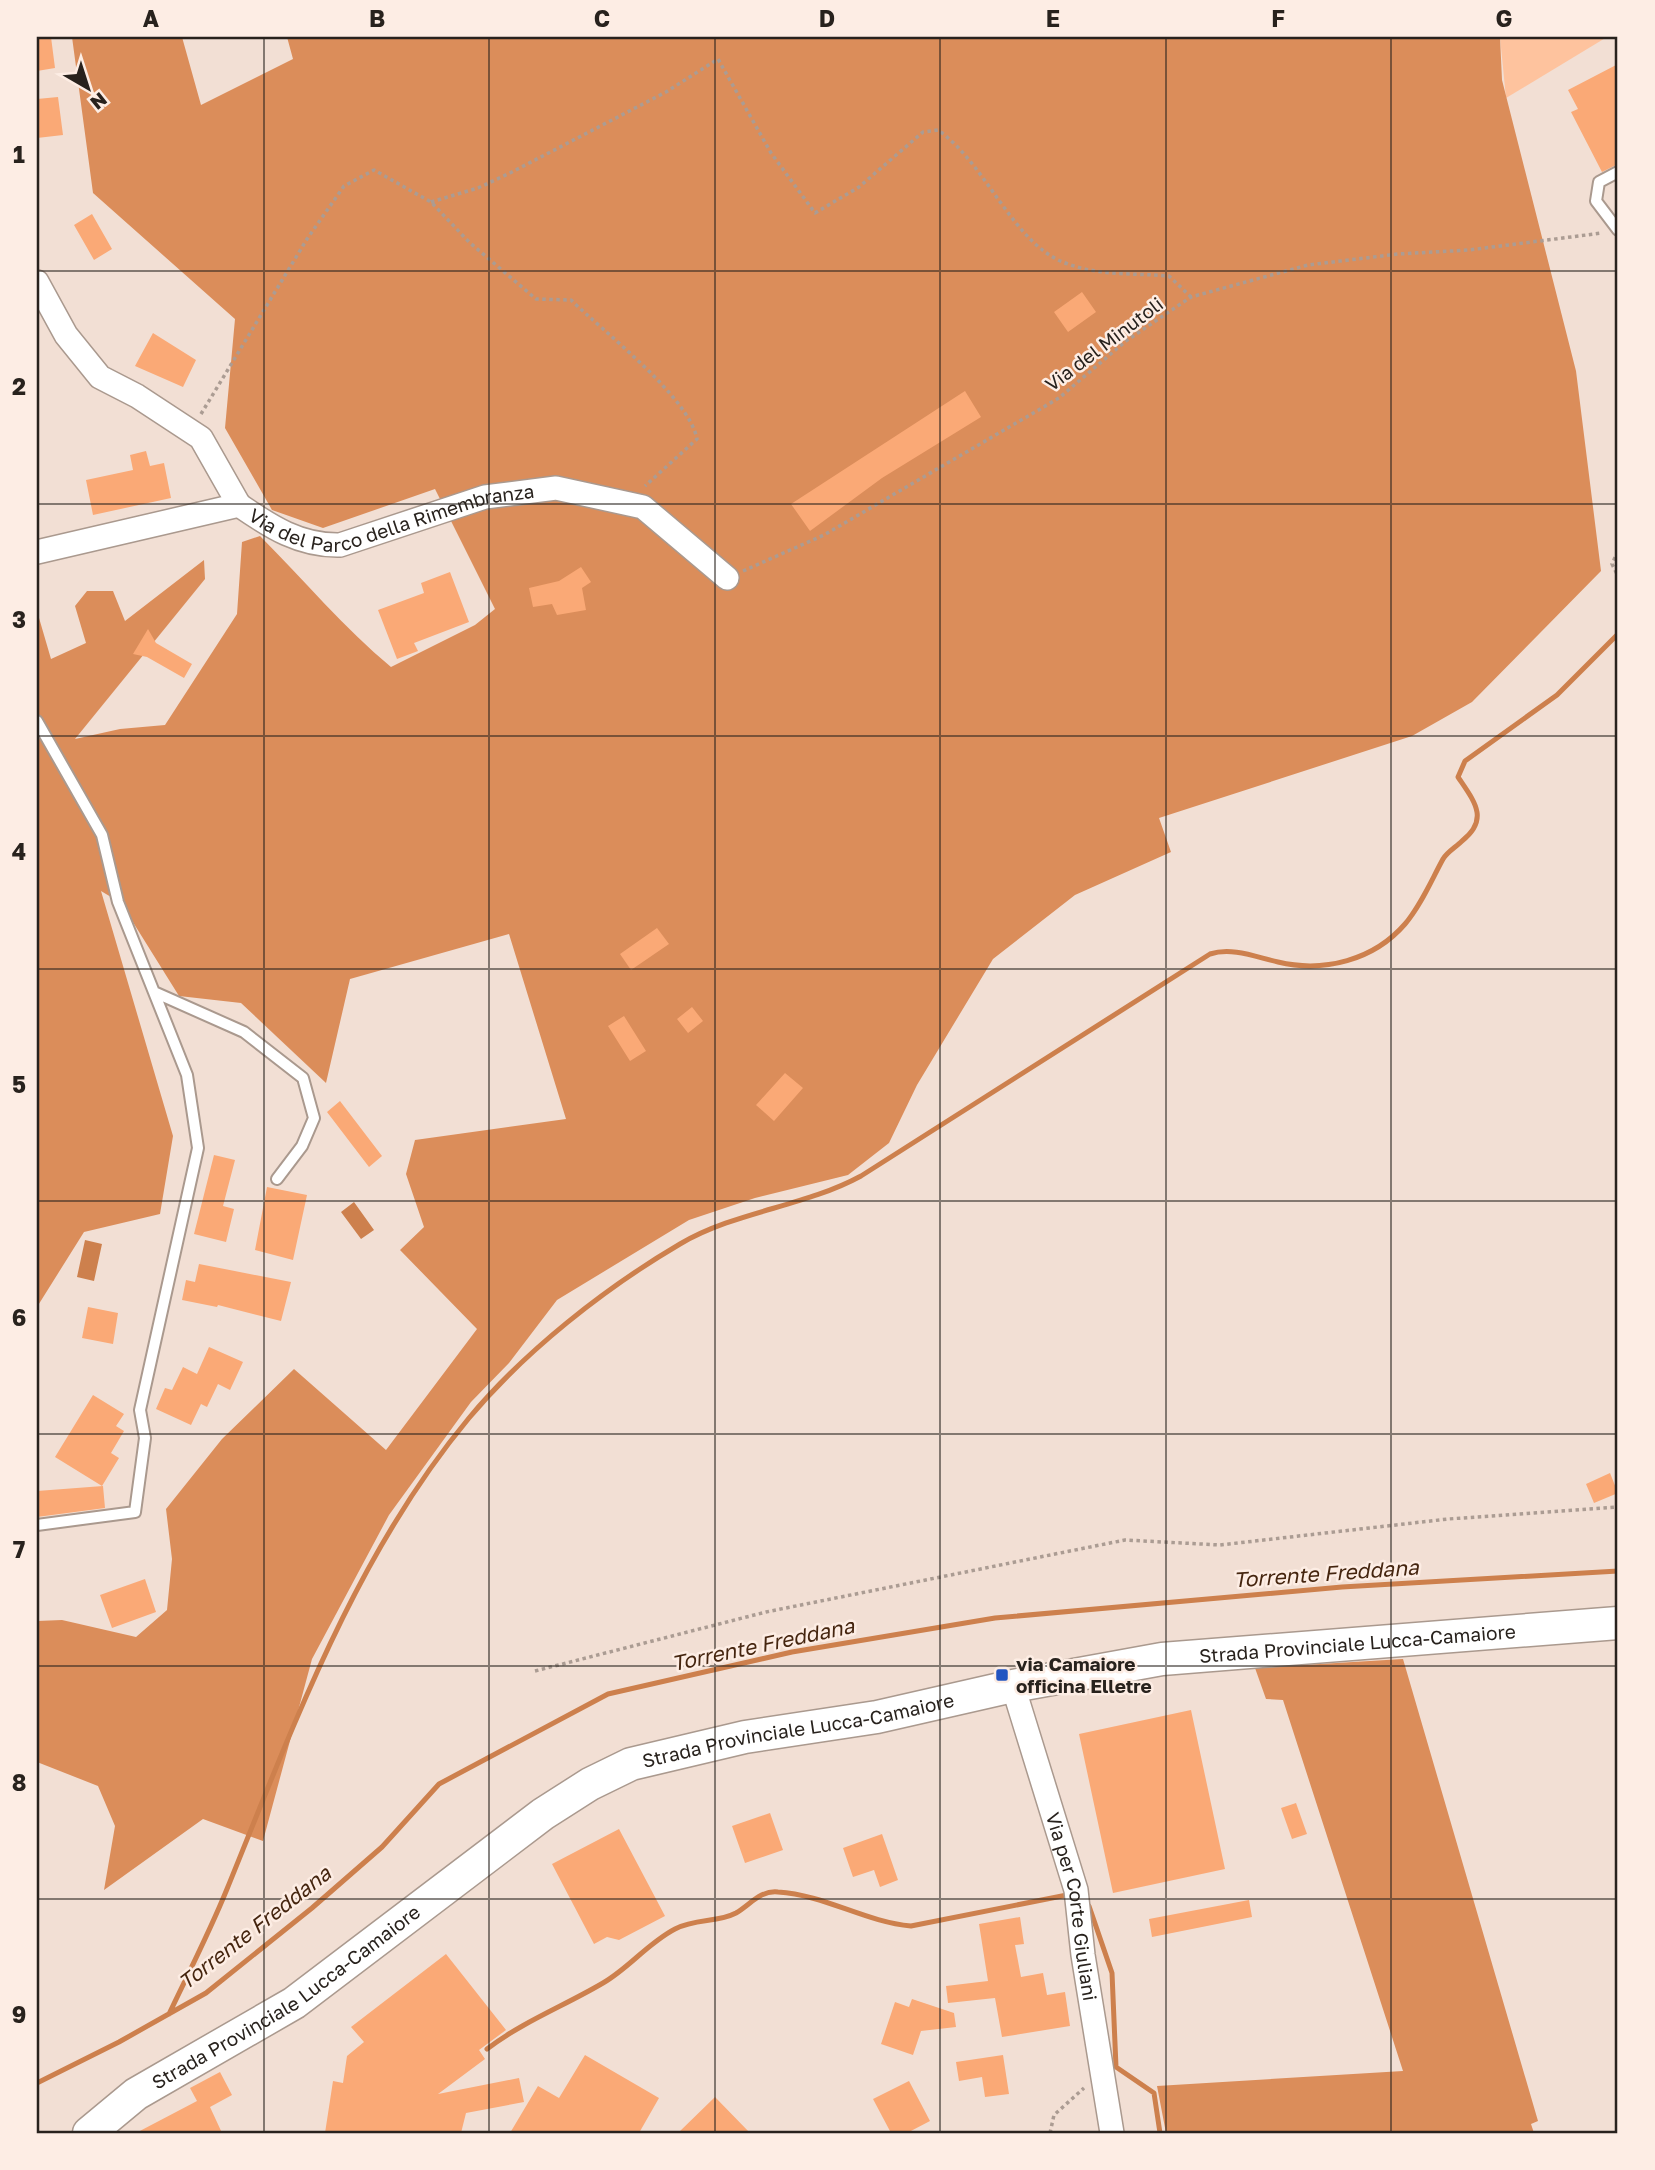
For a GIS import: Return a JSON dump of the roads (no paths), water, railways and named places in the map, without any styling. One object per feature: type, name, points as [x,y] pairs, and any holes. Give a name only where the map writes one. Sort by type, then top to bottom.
[{"type":"main road","name":"Strada Provinciale Lucca-Camaiore","points":[[89,2133],[136,2094],[294,2003],[543,1814],[590,1784],[631,1764],[746,1737],[877,1717],[1013,1686],[1162,1659],[1618,1623]]},
{"type":"street","points":[[37,282],[66,334],[100,377],[137,396],[201,438],[239,505]]},
{"type":"street","name":"Via del Parco della Rimembranza","points":[[37,552],[239,505],[294,538],[340,545],[485,497],[556,488],[642,506],[727,578]]},
{"type":"street","name":"Via per Corte Giuliani","points":[[1013,1686],[1076,1889],[1112,2133]]},
{"type":"lane","points":[[1612,231],[1596,201],[1599,182],[1618,172]]},
{"type":"lane","points":[[37,721],[102,835],[118,902],[187,1076],[198,1148],[140,1410],[145,1438],[135,1512],[37,1525]]},
{"type":"lane","points":[[154,992],[244,1032],[303,1078],[314,1118],[302,1146],[277,1179]]},
{"type":"waterway","points":[[169,2014],[220,1905],[330,1644],[360,1585],[392,1527],[429,1471],[469,1418],[515,1369],[567,1322],[623,1280],[680,1244],[724,1224],[817,1195],[861,1176],[1210,954],[1235,952],[1278,962],[1313,966],[1347,961],[1379,947],[1411,917],[1445,856],[1471,833],[1475,825],[1477,817],[1474,802],[1458,777],[1465,761],[1557,695],[1618,634]]},
{"type":"waterway","name":"Torrente Freddana","points":[[37,2083],[119,2042],[206,1993],[312,1908],[382,1847],[439,1784],[608,1694],[792,1652],[995,1618],[1342,1587],[1618,1571]]},
{"type":"waterway","points":[[487,2049],[530,2022],[603,1983],[675,1929],[729,1916],[766,1893],[795,1894],[894,1924],[911,1926],[1072,1894]]},
{"type":"waterway","points":[[1089,1906],[1112,1973],[1116,2067],[1154,2093],[1160,2133]]},
{"type":"place","name":"via Camaiore officina Elletre","points":[[1002,1675]]}]
